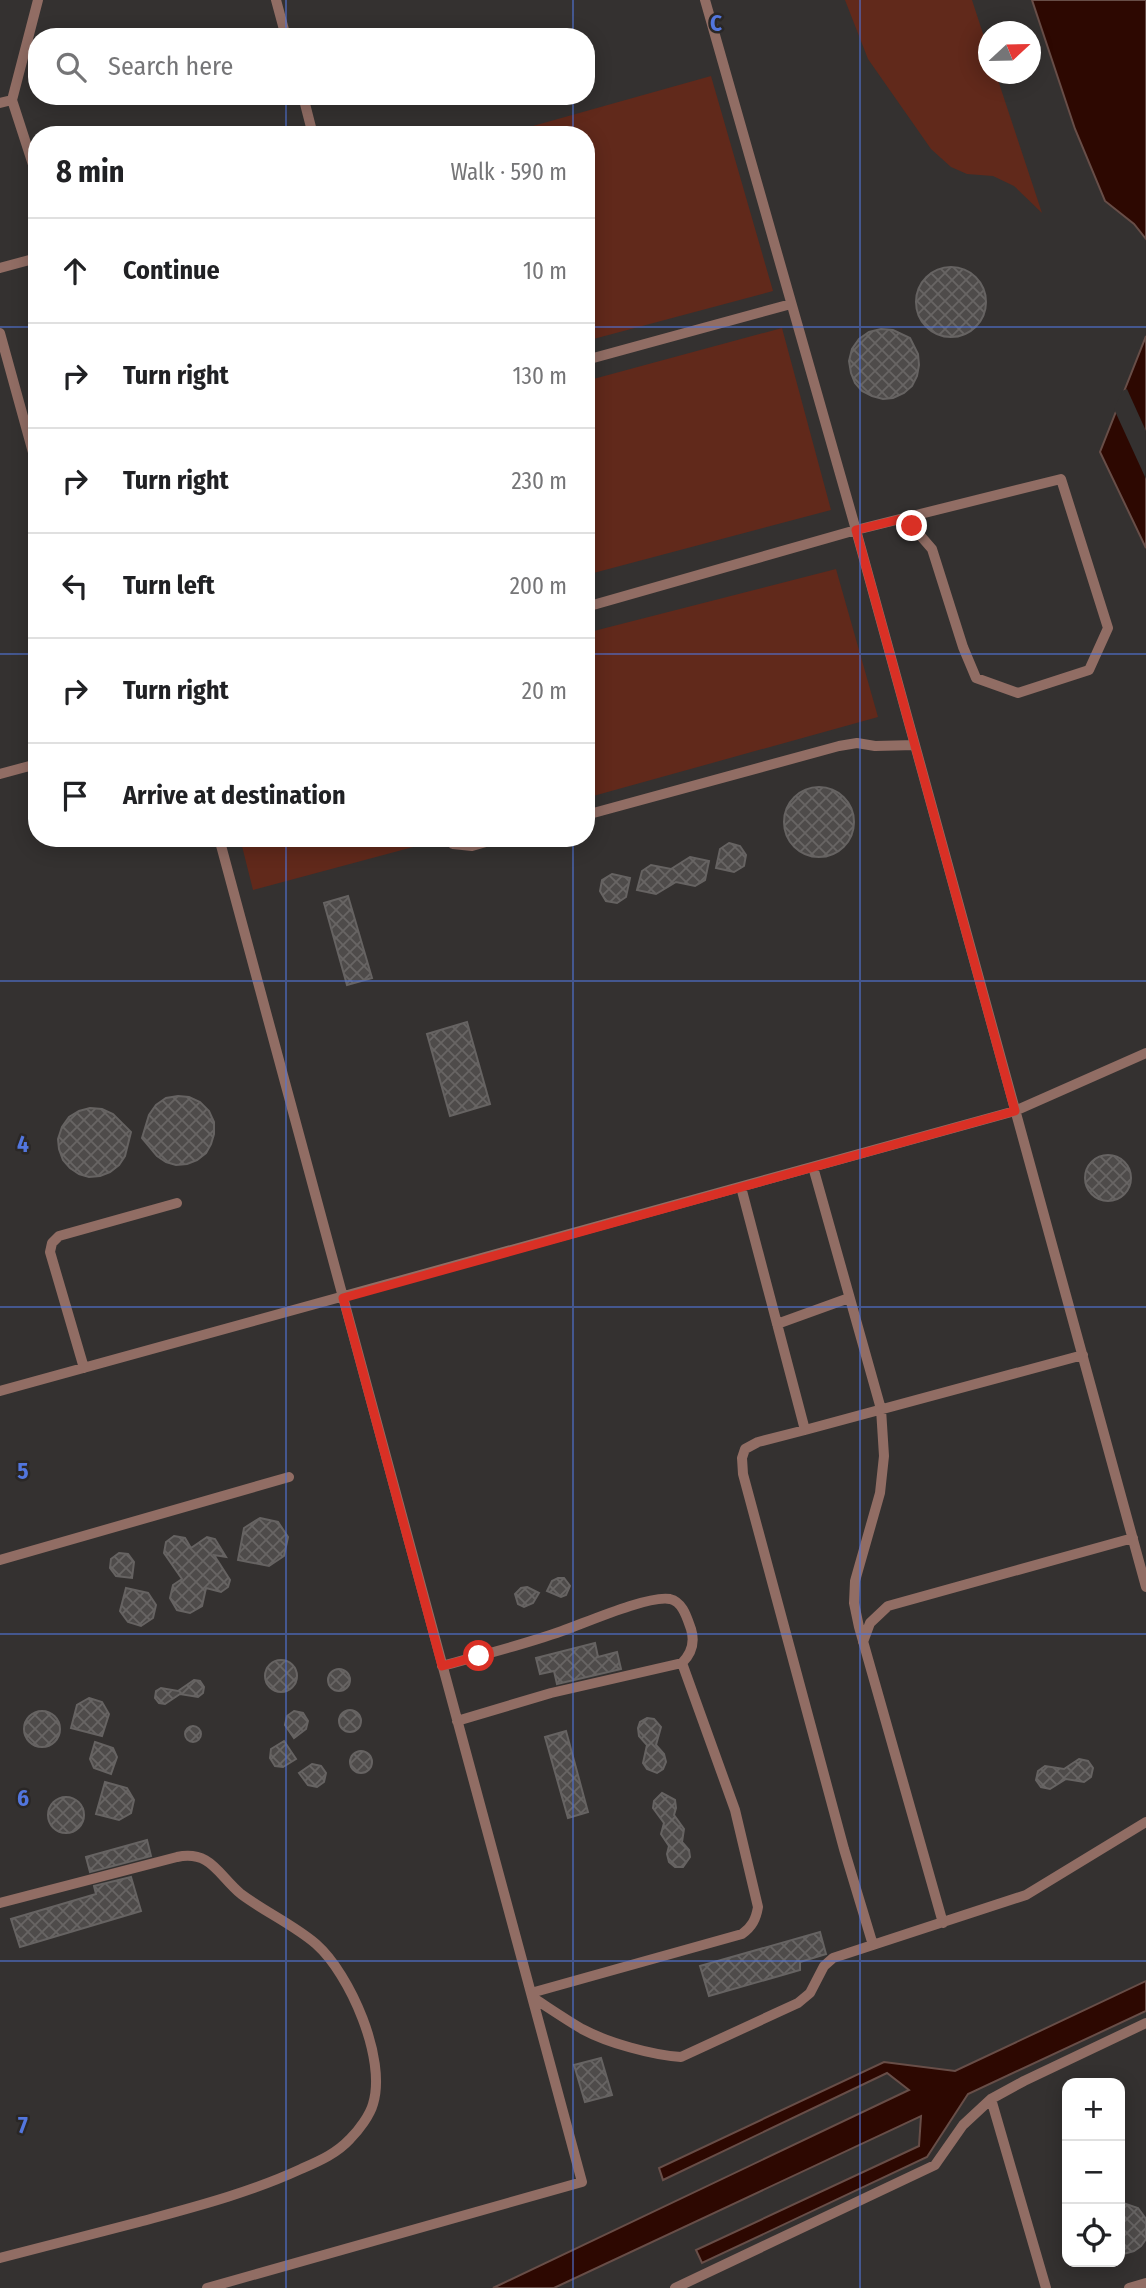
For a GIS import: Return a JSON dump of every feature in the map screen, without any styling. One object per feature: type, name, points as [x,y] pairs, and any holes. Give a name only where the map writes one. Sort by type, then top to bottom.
[{"type":"lane","points":[[31,28],[38,0]]},
{"type":"lane","points":[[276,0],[284,28]]},
{"type":"lane","points":[[705,0],[856,530],[1146,1587]]},
{"type":"lane","points":[[28,38],[12,100],[28,149]]},
{"type":"lane","points":[[0,103],[12,100]]},
{"type":"lane","points":[[305,105],[311,126]]},
{"type":"lane","points":[[0,268],[28,260]]},
{"type":"lane","points":[[595,358],[792,304]]},
{"type":"lane","points":[[0,333],[28,434]]},
{"type":"lane","points":[[595,604],[856,530],[1061,479],[1108,628],[1089,670],[1018,692],[976,678],[963,647],[932,549],[912,526],[901,519]]},
{"type":"lane","points":[[595,813],[839,746],[857,743],[875,746],[915,745]]},
{"type":"lane","points":[[0,774],[28,766]]},
{"type":"lane","points":[[207,2288],[582,2182],[221,847]]},
{"type":"lane","points":[[0,1391],[1015,1111],[1146,1053]]},
{"type":"lane","points":[[813,1167],[881,1409],[884,1456],[880,1493],[855,1581],[854,1603],[943,1923]]},
{"type":"lane","points":[[741,1187],[805,1430]]},
{"type":"lane","points":[[84,1368],[50,1252],[52,1243],[59,1236],[177,1203]]},
{"type":"lane","points":[[777,1324],[849,1298]]},
{"type":"lane","points":[[873,1945],[844,1849],[743,1474],[741,1458],[745,1449],[758,1443],[1083,1355]]},
{"type":"lane","points":[[0,1560],[289,1477]]},
{"type":"lane","points":[[863,1642],[870,1623],[888,1606],[1133,1538]]},
{"type":"lane","points":[[442,1666],[559,1632],[623,1609],[671,1599],[679,1604],[687,1615],[693,1635],[691,1652],[682,1663],[551,1693],[457,1721]]},
{"type":"lane","points":[[531,1995],[742,1934],[756,1919],[758,1907],[735,1810],[682,1663]]},
{"type":"lane","points":[[531,1995],[585,2030],[638,2049],[681,2057],[798,2003],[810,1993],[824,1966],[833,1958],[1026,1895],[1146,1822]]},
{"type":"lane","points":[[0,1903],[177,1857],[190,1854],[201,1856],[240,1893],[317,1945],[343,1978],[369,2034],[376,2062],[377,2083],[373,2105],[350,2139],[333,2154],[310,2165],[235,2195],[0,2258]]},
{"type":"lane","points":[[675,2288],[935,2165],[963,2125],[992,2099],[1146,2023]]},
{"type":"lane","points":[[992,2099],[1046,2288]]},
{"type":"lane","points":[[1129,2288],[1146,2283]]},
{"type":"shaded area","points":[[845,0],[972,0],[979,21],[978,84],[999,84],[1042,213],[1014,186],[993,176],[967,174],[951,167],[931,149],[868,59]]},
{"type":"shaded area","points":[[1032,0],[1146,0],[1146,239],[1134,224],[1105,201],[1075,129]]},
{"type":"shaded area","points":[[711,76],[773,291],[595,339],[595,126],[533,126]]},
{"type":"shaded area","points":[[782,328],[831,510],[595,573],[595,379]]},
{"type":"shaded area","points":[[1146,336],[1146,548],[1100,452]]},
{"type":"shaded area","points":[[836,569],[878,717],[595,796],[595,631]]},
{"type":"shaded area","points":[[242,847],[413,847],[253,890]]},
{"type":"shaded area","points":[[1146,1981],[1146,2011],[968,2094],[927,2157],[702,2263],[696,2250],[919,2146],[921,2116],[554,2288],[493,2288],[909,2090],[887,2073],[663,2180],[659,2168],[884,2062],[955,2071]]},
{"type":"pier","points":[[1127,389],[1146,431],[1146,479],[1114,409],[1122,391]]},
{"type":"building","points":[[951,267],[976,277],[986,302],[976,327],[951,337],[926,327],[916,302],[926,277]]},
{"type":"building","points":[[893,330],[910,338],[918,354],[917,376],[912,386],[893,398],[883,399],[862,391],[851,373],[849,361],[852,349],[859,339],[869,332]]},
{"type":"building","points":[[826,787],[839,793],[848,802],[852,808],[852,836],[844,847],[833,855],[812,857],[794,847],[786,836],[784,815],[794,797],[805,789]]},
{"type":"building","points":[[729,843],[740,846],[746,855],[744,866],[734,872],[716,868],[720,849]]},
{"type":"building","points":[[690,857],[709,861],[705,880],[695,886],[676,882],[656,894],[637,890],[642,871],[651,865],[671,869]]},
{"type":"building","points":[[612,874],[630,878],[626,897],[617,903],[606,901],[600,891],[602,880]]},
{"type":"building","points":[[348,896],[372,978],[347,985],[324,903]]},
{"type":"building","points":[[467,1022],[490,1104],[450,1116],[427,1034]]},
{"type":"building","points":[[178,1096],[200,1102],[209,1111],[214,1122],[214,1134],[206,1153],[187,1164],[176,1165],[157,1156],[142,1138],[149,1115],[156,1105],[166,1098]]},
{"type":"building","points":[[90,1108],[113,1114],[131,1132],[125,1156],[119,1165],[100,1176],[89,1177],[79,1174],[63,1160],[58,1139],[69,1117]]},
{"type":"building","points":[[1108,1155],[1124,1162],[1131,1178],[1124,1194],[1108,1201],[1092,1194],[1085,1178],[1092,1162]]},
{"type":"building","points":[[260,1518],[278,1522],[288,1537],[284,1556],[269,1566],[238,1560],[244,1528]]},
{"type":"building","points":[[174,1536],[185,1538],[191,1548],[207,1537],[215,1539],[226,1557],[214,1555],[230,1580],[228,1587],[221,1592],[206,1588],[202,1606],[190,1613],[177,1610],[170,1598],[173,1585],[182,1579],[164,1553],[166,1542]]},
{"type":"building","points":[[119,1553],[128,1554],[134,1562],[132,1578],[116,1576],[110,1568],[111,1559]]},
{"type":"building","points":[[564,1578],[570,1586],[566,1595],[561,1597],[547,1591],[552,1581]]},
{"type":"building","points":[[527,1587],[539,1593],[533,1603],[524,1607],[518,1604],[515,1594],[521,1588]]},
{"type":"building","points":[[126,1588],[148,1593],[156,1605],[153,1618],[141,1626],[128,1622],[120,1611]]},
{"type":"building","points":[[595,1643],[598,1657],[617,1652],[621,1669],[557,1684],[554,1671],[540,1674],[536,1658]]},
{"type":"building","points":[[281,1660],[293,1664],[297,1676],[293,1688],[281,1692],[269,1688],[265,1676],[269,1664]]},
{"type":"building","points":[[339,1669],[347,1672],[350,1680],[347,1688],[339,1691],[331,1688],[328,1680],[331,1672]]},
{"type":"building","points":[[194,1680],[200,1681],[204,1687],[203,1693],[198,1697],[180,1694],[165,1704],[159,1703],[155,1698],[156,1691],[161,1688],[178,1691]]},
{"type":"building","points":[[89,1698],[102,1702],[109,1714],[102,1736],[71,1728],[77,1705]]},
{"type":"building","points":[[350,1710],[358,1713],[361,1721],[358,1729],[350,1732],[342,1729],[339,1721],[342,1713]]},
{"type":"building","points":[[42,1711],[55,1716],[60,1729],[55,1742],[42,1747],[29,1742],[24,1729],[29,1716]]},
{"type":"building","points":[[294,1711],[303,1713],[308,1721],[306,1729],[294,1738],[285,1725],[287,1716]]},
{"type":"building","points":[[647,1718],[654,1719],[661,1727],[656,1745],[664,1754],[666,1762],[663,1769],[657,1773],[647,1769],[643,1763],[647,1745],[639,1736],[638,1728],[640,1722]]},
{"type":"building","points":[[193,1726],[199,1728],[199,1740],[193,1742],[187,1740],[185,1734],[187,1728]]},
{"type":"building","points":[[566,1731],[588,1812],[568,1818],[545,1737]]},
{"type":"building","points":[[284,1741],[296,1759],[283,1767],[275,1766],[270,1758],[271,1749]]},
{"type":"building","points":[[95,1742],[113,1748],[117,1757],[111,1774],[94,1768],[90,1759]]},
{"type":"building","points":[[361,1751],[369,1754],[372,1762],[369,1770],[361,1773],[353,1770],[350,1762],[353,1754]]},
{"type":"building","points":[[1079,1759],[1088,1761],[1093,1768],[1091,1777],[1084,1782],[1066,1779],[1050,1789],[1041,1787],[1036,1780],[1038,1771],[1045,1766],[1064,1769]]},
{"type":"building","points":[[312,1764],[321,1766],[326,1773],[324,1782],[317,1787],[308,1785],[299,1773]]},
{"type":"building","points":[[105,1782],[127,1788],[134,1800],[131,1813],[119,1820],[96,1814]]},
{"type":"building","points":[[662,1793],[675,1800],[674,1815],[684,1829],[682,1842],[689,1850],[690,1857],[683,1867],[675,1867],[669,1862],[669,1846],[661,1834],[664,1823],[653,1808],[654,1801]]},
{"type":"building","points":[[66,1797],[79,1802],[84,1815],[79,1828],[66,1833],[53,1828],[48,1815],[53,1802]]},
{"type":"building","points":[[147,1840],[151,1856],[90,1872],[86,1857]]},
{"type":"building","points":[[131,1877],[141,1911],[20,1947],[11,1919],[96,1894],[94,1886]]},
{"type":"building","points":[[820,1932],[826,1954],[800,1962],[800,1970],[709,1996],[700,1966]]},
{"type":"building","points":[[601,2058],[612,2095],[585,2102],[574,2065]]},
{"type":"building","points":[[1125,2204],[1138,2208],[1146,2219],[1146,2239],[1134,2251],[1125,2254]]},
{"type":"route","points":[[479,1656],[442,1666],[343,1298],[1015,1111],[856,530],[901,519],[912,526]]}]
